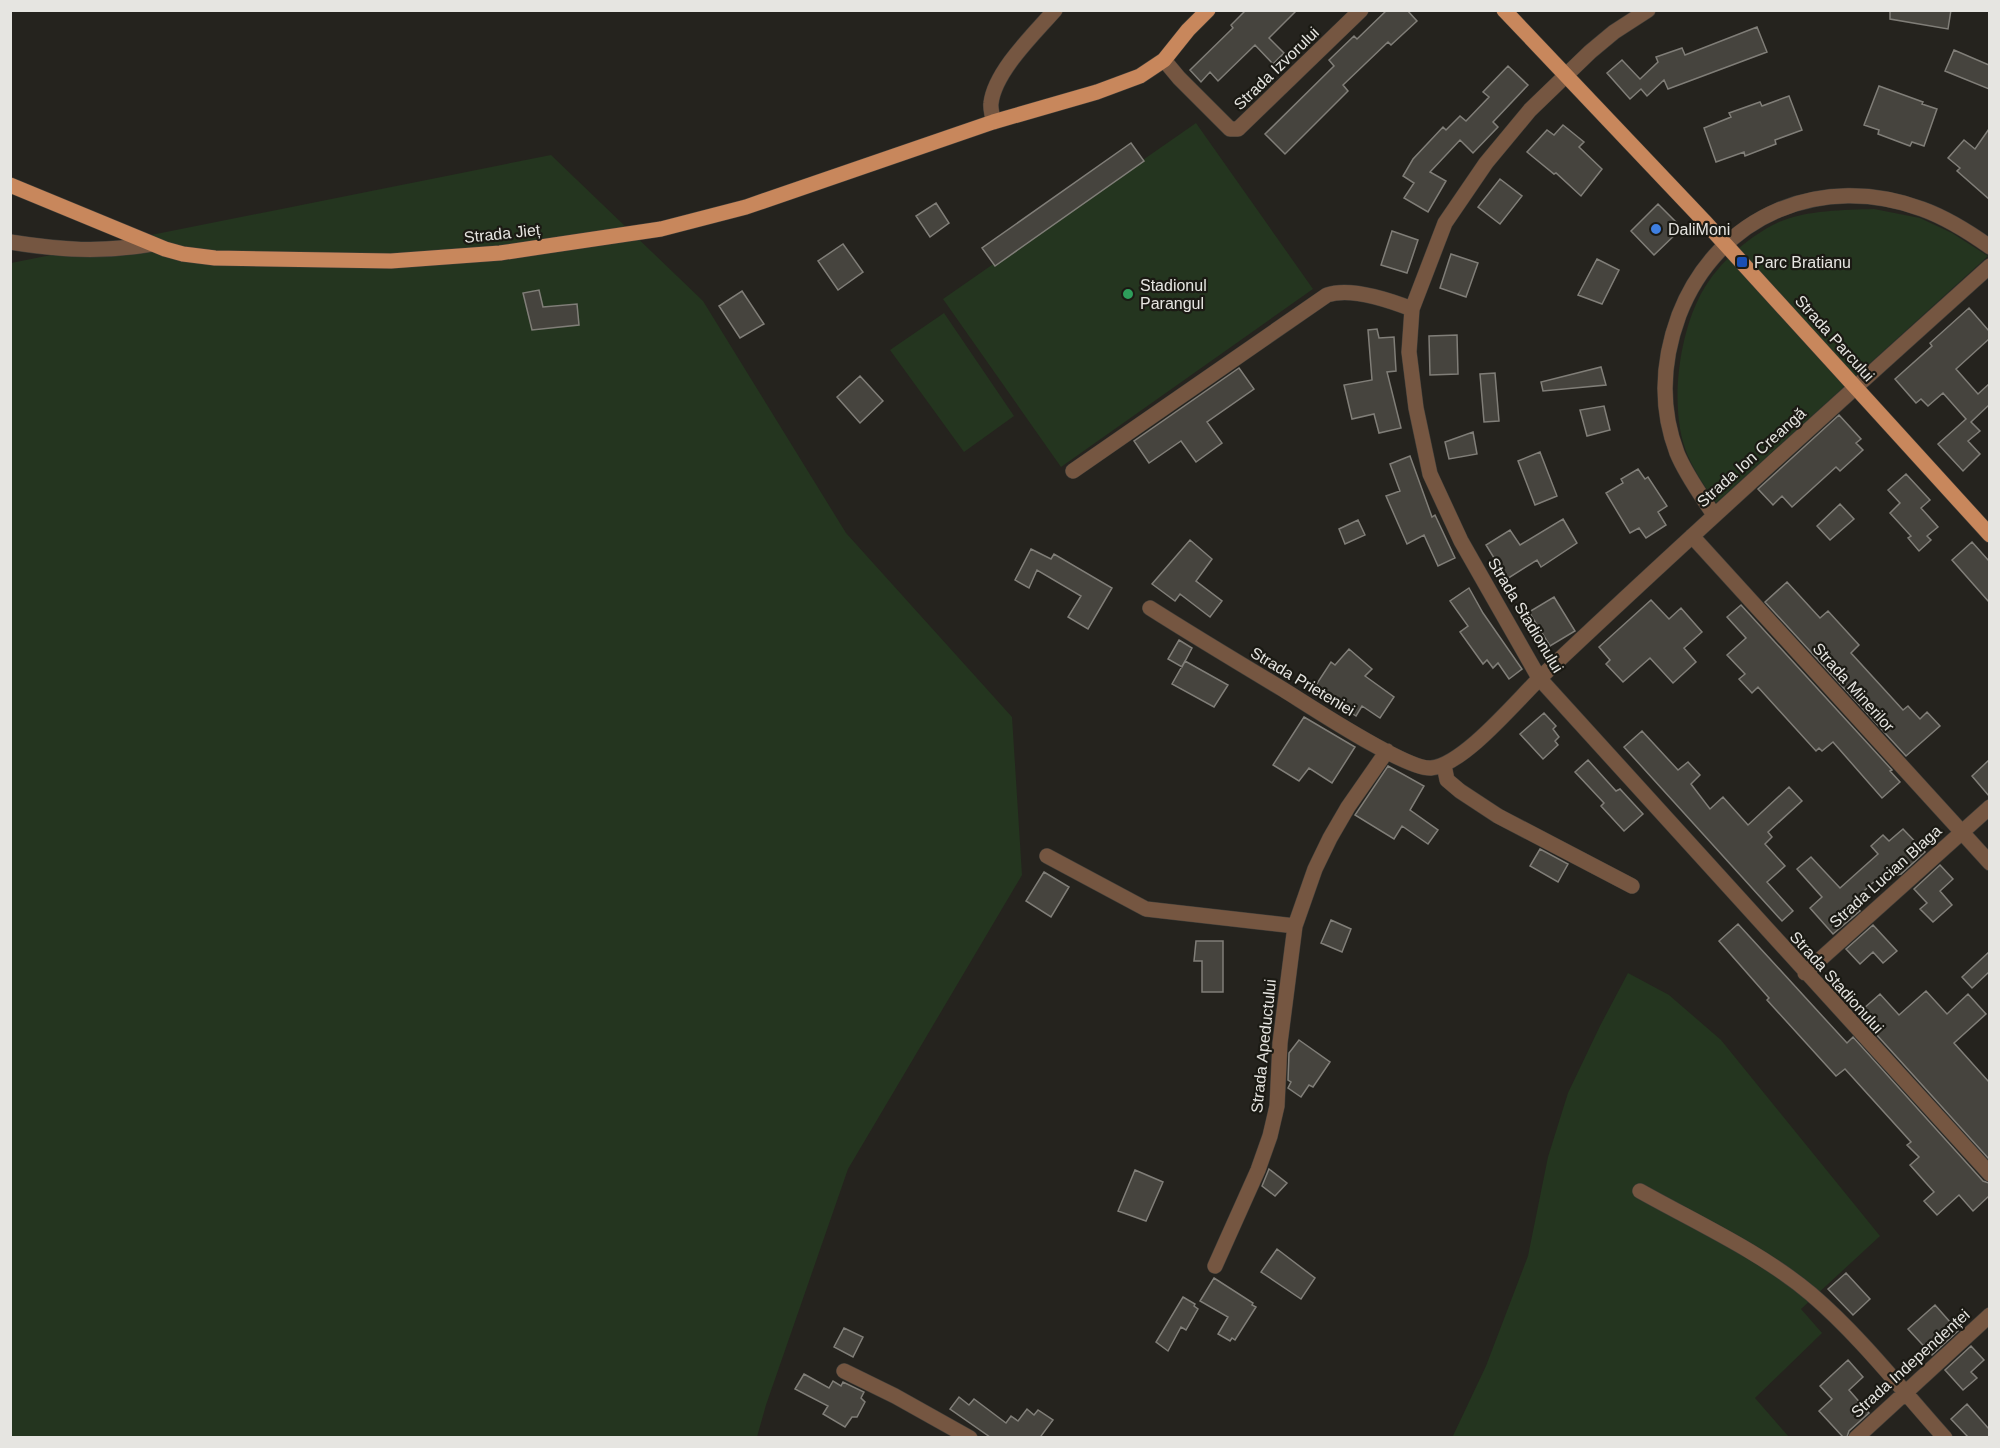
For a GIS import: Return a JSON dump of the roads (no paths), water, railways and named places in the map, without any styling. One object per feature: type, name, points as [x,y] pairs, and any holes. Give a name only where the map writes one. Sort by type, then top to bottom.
[{"type":"main road","points":[[993,122],[1097,92],[1140,76],[1164,60],[1188,30],[1208,10]]},
{"type":"main road","name":"Strada Parcului","points":[[1504,10],[1725,244],[1989,535]]},
{"type":"main road","name":"Strada Jieț","points":[[10,185],[152,244],[183,254],[214,258],[391,261],[500,253],[661,230],[746,207],[993,122]]},
{"type":"street","points":[[993,122],[991,104],[999,80],[1018,52],[1055,10]]},
{"type":"street","name":"Strada Izvorului","points":[[1164,60],[1214,115],[1230,129],[1238,129],[1361,10]]},
{"type":"street","name":"Strada Stadionului","points":[[1648,10],[1614,32],[1530,110],[1486,163],[1445,222],[1412,309],[1409,352],[1416,408],[1430,474],[1461,542],[1539,678],[1989,1174]]},
{"type":"street","points":[[1714,515],[1677,453],[1666,404],[1665,363],[1672,334],[1683,307],[1698,278],[1725,244],[1742,229],[1773,211],[1807,200],[1839,196],[1874,198],[1924,209],[1964,229],[1989,247]]},
{"type":"street","points":[[10,242],[50,248],[99,251],[152,244]]},
{"type":"street","name":"Strada Ion Creangă","points":[[1539,678],[1714,515],[1989,266]]},
{"type":"street","points":[[1073,471],[1327,296],[1339,291],[1387,300],[1412,309]]},
{"type":"street","name":"Strada Minerilor","points":[[1692,536],[1989,862]]},
{"type":"street","name":"Strada Prieteniei","points":[[1150,608],[1335,722],[1408,763],[1429,768],[1444,765]]},
{"type":"street","points":[[1539,678],[1487,731],[1461,754],[1444,765],[1447,780],[1498,816],[1632,886]]},
{"type":"street","name":"Strada Apeductului","points":[[1215,1266],[1258,1170],[1270,1136],[1277,1106],[1280,1043],[1295,926],[1315,869],[1330,838],[1348,807],[1387,751]]},
{"type":"street","name":"Strada Lucian Blaga","points":[[1805,973],[1989,807]]},
{"type":"street","points":[[1047,856],[1146,909],[1295,926]]},
{"type":"street","points":[[1640,1191],[1732,1242],[1810,1293],[1867,1348],[1945,1437]]},
{"type":"street","name":"Strada Independenței","points":[[1856,1437],[1989,1315]]},
{"type":"street","points":[[844,1371],[970,1437]]},
{"type":"place","name":"DaliMoni","points":[[1656,229]]},
{"type":"place","name":"Parc Bratianu","points":[[1742,262]]},
{"type":"place","name":"Stadionul Parangul","points":[[1128,294]]}]
